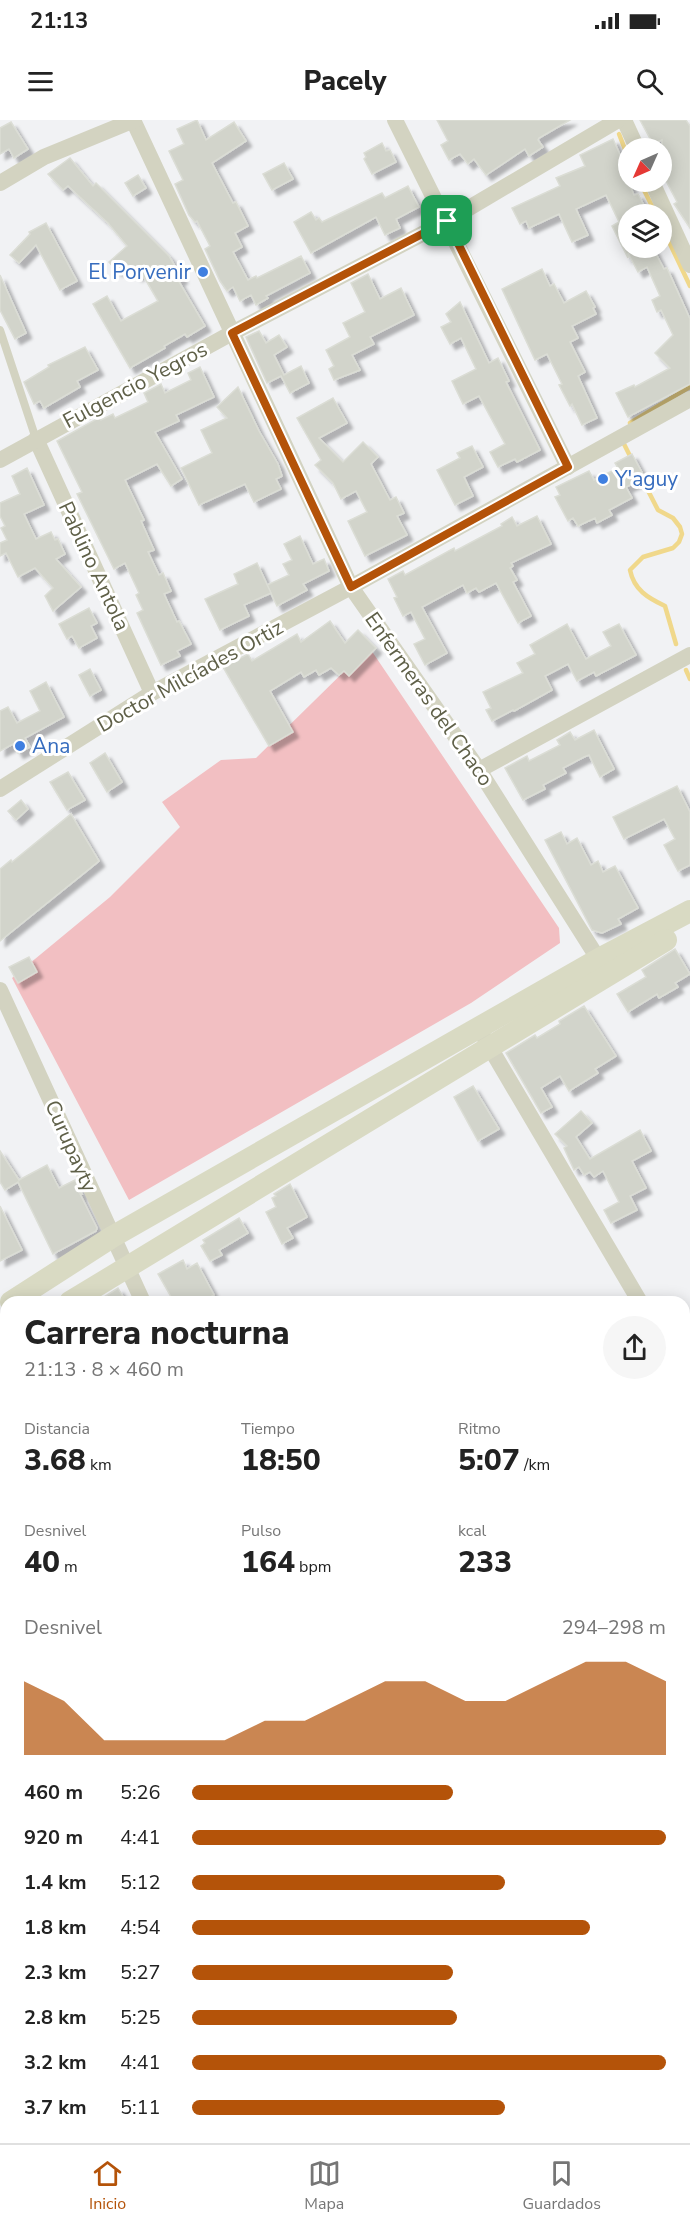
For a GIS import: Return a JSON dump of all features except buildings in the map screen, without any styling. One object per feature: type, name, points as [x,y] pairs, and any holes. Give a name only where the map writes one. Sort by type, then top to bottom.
[{"type":"main road","points":[[80,1296],[490,1047],[603,966],[690,911]]},
{"type":"main road","points":[[19,1296],[112,1237],[478,1028],[603,966],[690,927]]},
{"type":"street","points":[[0,183],[44,157],[134,120]]},
{"type":"street","name":"Enfermeras del Chaco","points":[[134,120],[351,587],[479,770],[603,966]]},
{"type":"street","points":[[395,120],[568,467]]},
{"type":"street","name":"Fulgencio Yegros","points":[[0,460],[232,333],[447,221],[618,120]]},
{"type":"street","points":[[624,120],[632,138]]},
{"type":"street","points":[[657,192],[690,265]]},
{"type":"street","name":"Doctor Milcíades Ortiz","points":[[0,789],[152,693],[351,587],[690,399]]},
{"type":"street","name":"Pablino Antola","points":[[36,439],[152,693]]},
{"type":"street","points":[[479,770],[690,655]]},
{"type":"street","name":"Curupayty","points":[[0,990],[6,1020],[140,1296]]},
{"type":"street","points":[[478,1028],[636,1296]]},
{"type":"lane","points":[[0,330],[36,439]]},
{"type":"shaded area","points":[[369,647],[559,928],[560,943],[471,1003],[129,1200],[12,978],[110,897],[180,827],[162,802],[221,760],[256,758]]},
{"type":"waterway","points":[[619,134],[621,138]]},
{"type":"waterway","points":[[645,192],[651,204]]},
{"type":"waterway","points":[[672,248],[690,286]]},
{"type":"waterway","points":[[630,423],[690,387]]},
{"type":"waterway","points":[[622,440],[632,460]]},
{"type":"waterway","points":[[640,475],[658,510],[673,518],[682,534],[679,542],[673,548],[643,557],[630,570],[638,588],[665,606],[676,644]]},
{"type":"waterway","points":[[686,670],[690,679]]},
{"type":"place","name":"El Porvenir","points":[[203,272]]},
{"type":"place","name":"Y'aguy","points":[[603,479]]},
{"type":"place","name":"Ana","points":[[20,746]]},
{"type":"route","points":[[447,221],[568,467],[351,587],[232,333],[447,221]]}]
